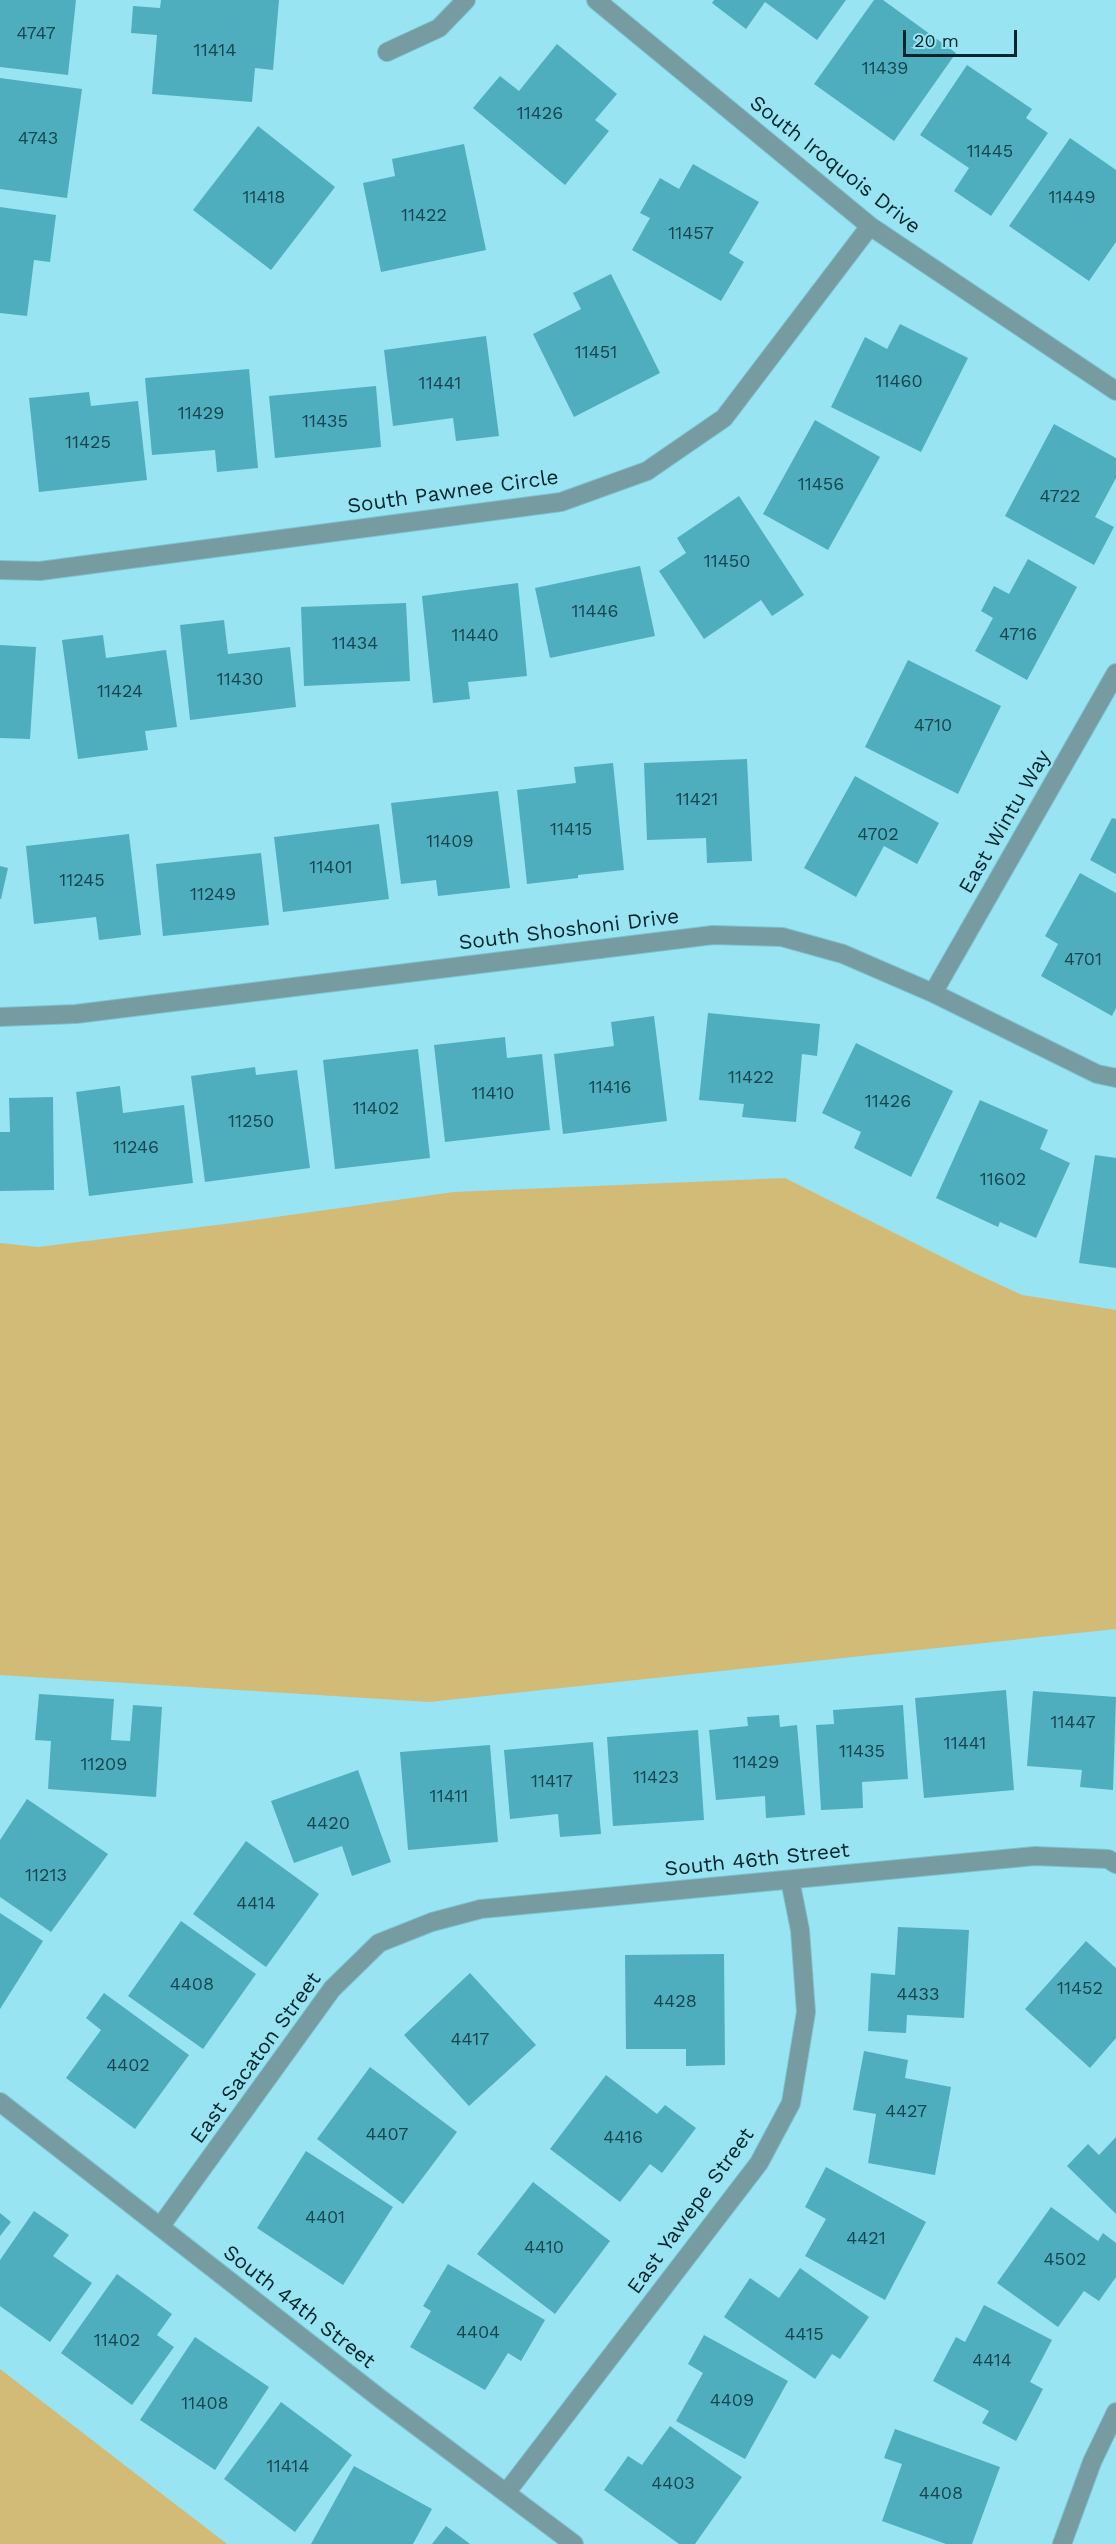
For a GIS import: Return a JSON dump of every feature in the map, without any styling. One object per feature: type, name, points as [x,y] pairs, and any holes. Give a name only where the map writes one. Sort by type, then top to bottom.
[{"type":"street","points":[[387,52],[439,28],[466,0]]},
{"type":"street","name":"South Iroquois Drive","points":[[596,0],[870,226],[1116,391]]},
{"type":"street","name":"South Pawnee Circle","points":[[0,570],[40,571],[561,502],[647,471],[724,418],[870,226]]},
{"type":"street","name":"East Wintu Way","points":[[933,993],[1116,673]]},
{"type":"street","name":"South Shoshoni Drive","points":[[0,1017],[76,1014],[712,935],[782,937],[843,954],[933,993],[1097,1074],[1116,1078]]},
{"type":"street","name":"South 46th Street","points":[[404,1933],[432,1922],[481,1909],[1035,1856],[1108,1859],[1116,1864]]},
{"type":"street","name":"East Yawepe Street","points":[[506,2493],[759,2163],[791,2103],[806,2012],[800,1930],[790,1880]]},
{"type":"street","name":"East Sacaton Street","points":[[160,2227],[332,1989],[379,1943],[404,1933]]},
{"type":"street","name":"South 44th Street","points":[[0,2102],[574,2544]]},
{"type":"street","points":[[1062,2544],[1092,2462],[1115,2415]]},
{"type":"shaded area","points":[[785,1178],[1022,1295],[1116,1310],[1116,1629],[429,1702],[0,1675],[0,1243],[38,1247],[454,1192]]},
{"type":"shaded area","points":[[0,2369],[162,2494],[227,2544],[0,2544]]},
{"type":"building","points":[[0,0],[76,0],[68,75],[0,67]]},
{"type":"building","points":[[161,0],[279,0],[273,70],[255,68],[252,102],[152,94],[157,35],[131,33],[133,6],[160,8]]},
{"type":"building","points":[[714,0],[846,0],[817,40],[765,2],[746,29],[712,3]]},
{"type":"building","points":[[874,0],[883,0],[956,53],[894,141],[814,84]]},
{"type":"building","points":[[557,44],[617,94],[595,120],[609,131],[565,185],[473,108],[500,76],[519,91]]},
{"type":"building","points":[[967,65],[1032,109],[1026,118],[1048,133],[991,216],[954,191],[969,168],[920,135]]},
{"type":"building","points":[[0,78],[82,89],[67,198],[0,189]]},
{"type":"building","points":[[258,126],[335,187],[271,270],[193,210]]},
{"type":"building","points":[[1070,138],[1116,170],[1116,242],[1089,281],[1009,226]]},
{"type":"building","points":[[464,144],[486,250],[381,272],[363,183],[395,176],[392,159]]},
{"type":"building","points":[[693,164],[759,202],[729,253],[744,262],[721,301],[632,250],[650,218],[640,213],[660,178],[679,189]]},
{"type":"building","points":[[0,207],[56,215],[50,262],[34,260],[27,316],[0,313]]},
{"type":"building","points":[[611,274],[660,373],[574,417],[533,334],[581,309],[573,293]]},
{"type":"building","points":[[900,324],[968,358],[921,452],[831,407],[865,337],[887,349]]},
{"type":"building","points":[[486,336],[499,436],[456,441],[453,418],[393,426],[384,350]]},
{"type":"building","points":[[249,369],[258,468],[217,472],[215,450],[152,455],[145,378]]},
{"type":"building","points":[[376,386],[381,447],[275,458],[269,396]]},
{"type":"building","points":[[89,392],[91,406],[138,401],[147,480],[39,492],[29,398]]},
{"type":"building","points":[[815,420],[880,457],[828,550],[763,514]]},
{"type":"building","points":[[1054,424],[1116,458],[1116,478],[1095,517],[1114,527],[1094,565],[1005,516]]},
{"type":"building","points":[[739,496],[804,595],[772,616],[761,600],[704,639],[659,571],[686,553],[677,538]]},
{"type":"building","points":[[1028,559],[1077,587],[1027,680],[975,651],[993,618],[981,611],[994,586],[1009,594]]},
{"type":"building","points":[[640,566],[655,636],[550,658],[535,588]]},
{"type":"building","points":[[518,583],[527,676],[468,682],[470,699],[433,703],[422,596]]},
{"type":"building","points":[[406,603],[410,681],[304,686],[301,607]]},
{"type":"building","points":[[224,620],[228,654],[290,647],[296,707],[190,720],[180,625]]},
{"type":"building","points":[[103,635],[106,658],[166,650],[177,727],[145,731],[148,750],[78,759],[62,640]]},
{"type":"building","points":[[0,645],[36,647],[30,739],[0,738]]},
{"type":"building","points":[[908,660],[1001,706],[958,794],[865,747]]},
{"type":"building","points":[[747,759],[752,861],[707,863],[706,838],[647,840],[644,763]]},
{"type":"building","points":[[613,763],[624,870],[527,884],[517,790],[576,783],[574,767]]},
{"type":"building","points":[[855,776],[939,823],[917,864],[884,846],[856,897],[804,868]]},
{"type":"building","points":[[498,791],[510,888],[438,896],[436,880],[401,884],[391,803]]},
{"type":"building","points":[[1112,818],[1116,819],[1116,874],[1090,860]]},
{"type":"building","points":[[379,824],[389,899],[283,912],[274,837]]},
{"type":"building","points":[[129,834],[141,935],[99,940],[96,917],[34,924],[26,846]]},
{"type":"building","points":[[261,853],[269,925],[163,936],[156,864]]},
{"type":"building","points":[[0,866],[8,868],[1,899],[0,899]]},
{"type":"building","points":[[1080,873],[1116,893],[1116,1008],[1112,1016],[1041,976],[1058,944],[1045,936]]},
{"type":"building","points":[[708,1013],[820,1024],[817,1056],[802,1054],[796,1122],[742,1117],[744,1104],[699,1100]]},
{"type":"building","points":[[654,1016],[667,1121],[563,1134],[554,1054],[614,1046],[611,1022]]},
{"type":"building","points":[[505,1037],[507,1058],[542,1054],[550,1130],[445,1142],[434,1045]]},
{"type":"building","points":[[856,1043],[953,1091],[911,1177],[854,1148],[861,1132],[822,1113]]},
{"type":"building","points":[[418,1049],[430,1158],[335,1169],[323,1060]]},
{"type":"building","points":[[255,1067],[256,1075],[297,1070],[310,1168],[205,1182],[191,1076]]},
{"type":"building","points":[[120,1086],[123,1113],[184,1105],[193,1183],[89,1196],[76,1092]]},
{"type":"building","points":[[53,1097],[54,1190],[0,1191],[0,1132],[10,1132],[9,1098]]},
{"type":"building","points":[[980,1100],[1048,1130],[1040,1149],[1070,1163],[1036,1238],[1000,1222],[998,1227],[936,1198]]},
{"type":"building","points":[[1095,1155],[1116,1158],[1116,1268],[1079,1263]]},
{"type":"building","points":[[1006,1690],[1014,1790],[924,1798],[915,1698]]},
{"type":"building","points":[[1033,1691],[1116,1697],[1113,1790],[1080,1787],[1082,1770],[1027,1766]]},
{"type":"building","points":[[39,1694],[114,1699],[111,1740],[130,1741],[133,1705],[162,1707],[156,1797],[48,1789],[51,1741],[35,1740]]},
{"type":"building","points":[[903,1705],[908,1779],[862,1782],[863,1808],[821,1810],[816,1725],[834,1724],[833,1710]]},
{"type":"building","points":[[779,1715],[780,1727],[797,1725],[805,1815],[766,1818],[765,1796],[716,1800],[709,1730],[748,1726],[747,1717]]},
{"type":"building","points":[[698,1730],[704,1820],[613,1826],[607,1737]]},
{"type":"building","points":[[593,1742],[601,1834],[560,1837],[558,1814],[510,1819],[504,1750]]},
{"type":"building","points":[[490,1745],[498,1842],[408,1850],[400,1752]]},
{"type":"building","points":[[358,1770],[391,1862],[352,1876],[342,1846],[294,1863],[271,1801]]},
{"type":"building","points":[[27,1799],[108,1854],[51,1932],[0,1897],[0,1840]]},
{"type":"building","points":[[246,1841],[319,1894],[266,1967],[193,1914]]},
{"type":"building","points":[[0,1913],[43,1941],[0,2009]]},
{"type":"building","points":[[181,1921],[256,1974],[203,2049],[128,1996]]},
{"type":"building","points":[[898,1927],[969,1930],[964,2018],[907,2015],[906,2033],[868,2031],[871,1973],[895,1975]]},
{"type":"building","points":[[1086,1941],[1116,1968],[1116,2038],[1090,2068],[1025,2009]]},
{"type":"building","points":[[724,1954],[725,2065],[686,2066],[686,2049],[626,2049],[625,1955]]},
{"type":"building","points":[[470,1973],[536,2045],[469,2106],[404,2035]]},
{"type":"building","points":[[104,1993],[189,2055],[135,2129],[66,2078],[101,2030],[86,2018]]},
{"type":"building","points":[[864,2051],[908,2060],[905,2078],[951,2087],[935,2175],[868,2163],[876,2114],[853,2110]]},
{"type":"building","points":[[370,2067],[457,2132],[403,2204],[317,2139]]},
{"type":"building","points":[[606,2075],[657,2114],[665,2105],[696,2128],[662,2173],[650,2164],[620,2202],[550,2149]]},
{"type":"building","points":[[1116,2137],[1116,2214],[1067,2166],[1088,2144],[1099,2155]]},
{"type":"building","points":[[306,2151],[393,2207],[343,2285],[257,2228]]},
{"type":"building","points":[[826,2167],[926,2222],[885,2300],[805,2256],[826,2219],[805,2207]]},
{"type":"building","points":[[533,2182],[610,2241],[555,2314],[477,2254]]},
{"type":"building","points":[[1051,2207],[1098,2241],[1103,2233],[1116,2243],[1116,2277],[1099,2301],[1084,2291],[1058,2327],[997,2283]]},
{"type":"building","points":[[34,2211],[69,2235],[53,2256],[92,2283],[50,2342],[0,2306],[0,2260]]},
{"type":"building","points":[[0,2213],[11,2222],[0,2236]]},
{"type":"building","points":[[448,2264],[545,2320],[521,2361],[508,2353],[485,2390],[410,2347],[431,2311],[423,2306]]},
{"type":"building","points":[[800,2268],[869,2317],[840,2359],[832,2354],[815,2379],[724,2317],[750,2278],[779,2298]]},
{"type":"building","points":[[117,2274],[172,2314],[157,2335],[174,2347],[132,2405],[61,2353]]},
{"type":"building","points":[[984,2305],[1052,2340],[1030,2382],[1043,2389],[1016,2441],[982,2423],[989,2411],[933,2381],[956,2337],[965,2342]]},
{"type":"building","points":[[704,2335],[788,2381],[745,2459],[676,2421],[703,2373],[688,2364]]},
{"type":"building","points":[[195,2337],[269,2387],[215,2470],[140,2420]]},
{"type":"building","points":[[281,2402],[352,2455],[295,2532],[224,2479]]},
{"type":"building","points":[[670,2426],[742,2477],[695,2544],[679,2544],[604,2490],[628,2456],[642,2465]]},
{"type":"building","points":[[895,2429],[1000,2467],[972,2544],[946,2544],[882,2521],[902,2464],[884,2458]]},
{"type":"building","points":[[354,2466],[432,2509],[413,2544],[311,2544]]},
{"type":"building","points":[[446,2526],[470,2544],[432,2544]]}]
